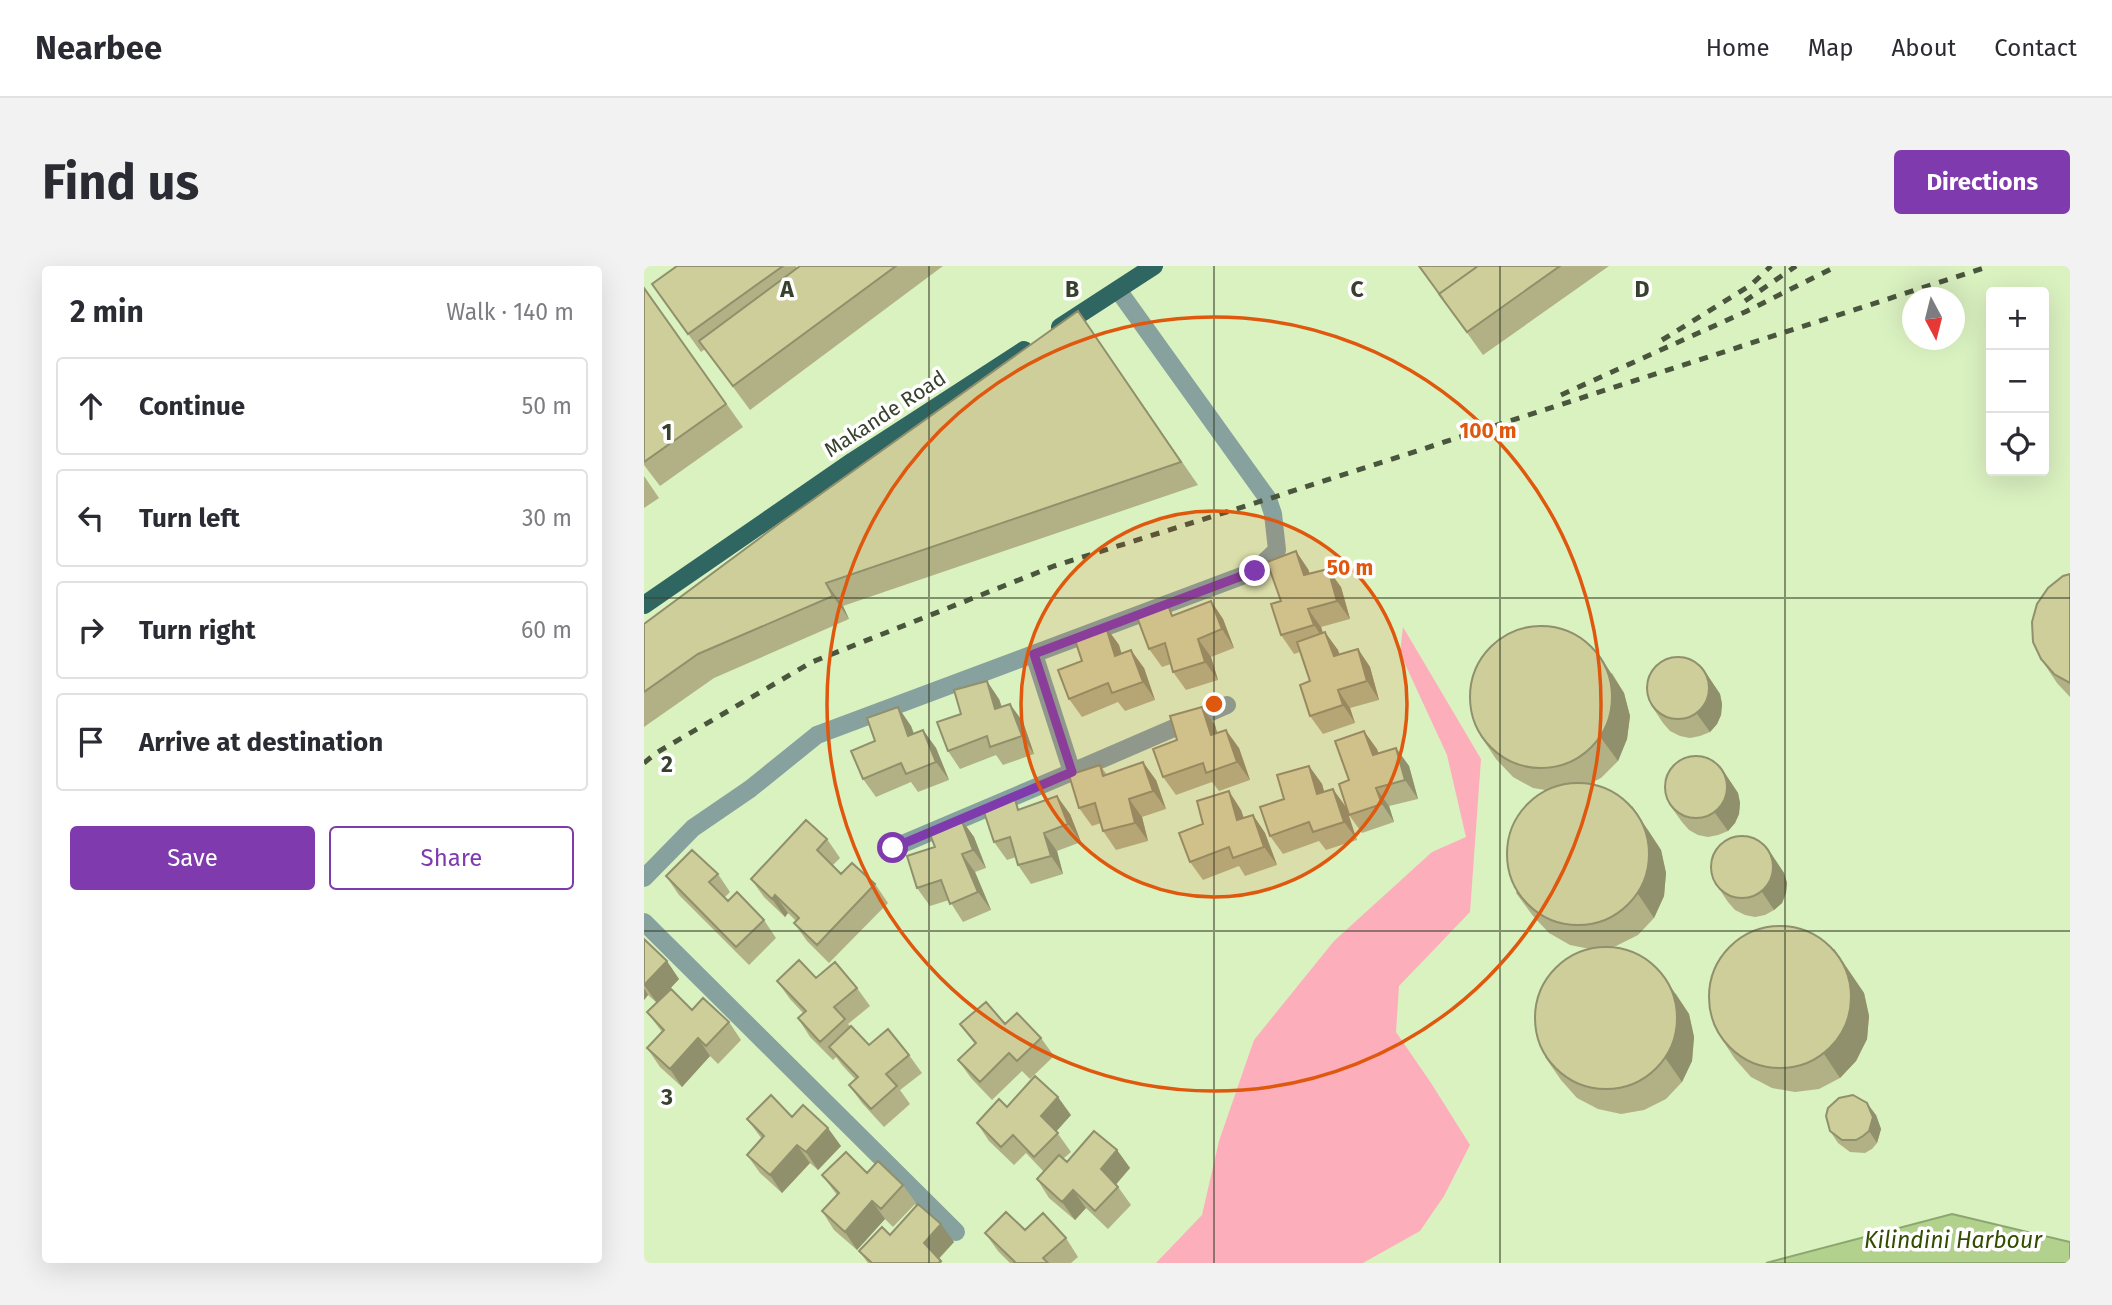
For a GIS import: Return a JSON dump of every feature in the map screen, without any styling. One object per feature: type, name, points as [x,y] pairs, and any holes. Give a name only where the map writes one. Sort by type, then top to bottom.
[{"type":"main road","name":"Makande Road","points":[[644,605],[853,461],[1154,266]]},
{"type":"street","points":[[644,878],[693,828],[750,789],[817,735],[1255,571],[1277,550],[1273,514],[1268,499],[1118,290]]},
{"type":"street","points":[[1034,654],[1072,772]]},
{"type":"street","points":[[893,848],[1227,705]]},
{"type":"street","points":[[644,922],[956,1232]]},
{"type":"shaded area","points":[[1403,627],[1481,759],[1470,912],[1399,986],[1396,1032],[1470,1145],[1444,1196],[1420,1231],[1363,1263],[1156,1263],[1202,1215],[1219,1141],[1254,1040],[1334,941],[1432,852],[1466,837],[1447,755],[1400,653]]},
{"type":"water","name":"Kilindini Harbour","points":[[1952,1214],[2070,1242],[2070,1263],[1766,1263]]},
{"type":"building","points":[[677,266],[783,266],[688,334],[652,284]]},
{"type":"building","points":[[800,266],[896,266],[733,386],[699,341]]},
{"type":"building","points":[[1419,266],[1478,266],[1439,294]]},
{"type":"building","points":[[1478,266],[1560,266],[1467,332],[1439,294]]},
{"type":"building","points":[[644,288],[726,404],[644,462]]},
{"type":"building","points":[[1078,311],[1181,462],[826,583],[833,596],[698,654],[644,692],[644,624],[780,523]]},
{"type":"building","points":[[1296,551],[1304,575],[1328,569],[1337,601],[1308,609],[1314,625],[1281,635],[1271,604],[1281,601],[1267,562]]},
{"type":"building","points":[[2070,574],[2070,683],[2054,674],[2041,659],[2033,642],[2032,622],[2037,604],[2048,588]]},
{"type":"building","points":[[1211,601],[1222,629],[1198,639],[1205,662],[1173,672],[1165,643],[1149,649],[1137,617],[1168,605],[1172,616]]},
{"type":"building","points":[[1541,626],[1568,631],[1591,647],[1607,670],[1612,697],[1607,724],[1591,747],[1568,763],[1541,768],[1514,763],[1491,747],[1475,724],[1470,697],[1475,670],[1491,647],[1514,631]]},
{"type":"building","points":[[1106,627],[1115,656],[1131,650],[1143,682],[1112,693],[1108,683],[1069,699],[1058,670],[1082,661],[1074,637]]},
{"type":"building","points":[[1325,632],[1334,656],[1358,649],[1367,681],[1338,690],[1343,705],[1310,716],[1300,685],[1310,681],[1297,642]]},
{"type":"building","points":[[1672,657],[1684,657],[1700,666],[1707,676],[1707,700],[1700,710],[1684,719],[1672,719],[1661,714],[1652,705],[1647,694],[1647,682],[1652,671],[1661,662]]},
{"type":"building","points":[[987,681],[995,709],[1010,704],[1022,736],[990,747],[987,736],[948,751],[937,722],[961,714],[954,690]]},
{"type":"building","points":[[898,707],[908,736],[923,730],[936,762],[906,774],[901,763],[863,779],[851,751],[875,741],[867,718]]},
{"type":"building","points":[[1202,707],[1211,735],[1226,730],[1237,762],[1206,773],[1203,763],[1163,777],[1153,749],[1177,740],[1170,716]]},
{"type":"building","points":[[1364,731],[1373,755],[1396,748],[1405,780],[1376,788],[1382,804],[1349,815],[1339,784],[1349,780],[1335,741]]},
{"type":"building","points":[[1690,756],[1702,756],[1718,765],[1725,775],[1725,799],[1718,809],[1702,818],[1690,818],[1679,813],[1670,804],[1665,793],[1665,781],[1670,770],[1679,761]]},
{"type":"building","points":[[1143,762],[1153,791],[1129,799],[1135,823],[1103,831],[1095,803],[1079,808],[1069,775],[1100,765],[1103,776]]},
{"type":"building","points":[[1309,766],[1317,794],[1333,789],[1344,822],[1313,832],[1309,822],[1270,836],[1260,807],[1284,799],[1277,775]]},
{"type":"building","points":[[1578,783],[1605,788],[1628,804],[1644,827],[1649,854],[1644,881],[1628,904],[1605,920],[1578,925],[1551,920],[1528,904],[1512,881],[1507,854],[1512,827],[1528,804],[1551,788]]},
{"type":"building","points":[[1229,791],[1237,820],[1253,815],[1264,847],[1233,858],[1229,847],[1190,862],[1179,833],[1203,824],[1197,801]]},
{"type":"building","points":[[1057,796],[1068,824],[1044,833],[1051,856],[1018,865],[1010,837],[994,842],[983,809],[1015,799],[1018,810]]},
{"type":"building","points":[[961,819],[973,850],[962,854],[978,892],[950,904],[941,880],[917,888],[907,856],[935,847],[929,832]]},
{"type":"building","points":[[806,820],[827,839],[817,850],[841,874],[852,863],[875,884],[817,945],[794,923],[799,918],[775,895],[772,899],[751,879]]},
{"type":"building","points":[[1736,836],[1748,836],[1764,845],[1771,855],[1771,879],[1764,889],[1748,898],[1736,898],[1725,893],[1716,884],[1711,873],[1711,861],[1716,850],[1725,841]]},
{"type":"building","points":[[692,850],[718,874],[709,882],[728,901],[737,892],[764,920],[736,947],[666,876]]},
{"type":"building","points":[[1780,926],[1807,931],[1831,946],[1846,970],[1851,997],[1846,1024],[1831,1048],[1807,1063],[1780,1068],[1753,1063],[1729,1048],[1714,1024],[1709,997],[1714,970],[1729,946],[1753,931]]},
{"type":"building","points":[[644,939],[667,961],[644,985]]},
{"type":"building","points":[[1606,947],[1633,952],[1656,968],[1672,991],[1677,1018],[1672,1045],[1656,1068],[1633,1084],[1606,1089],[1579,1084],[1556,1068],[1540,1045],[1535,1018],[1540,991],[1556,968],[1579,952]]},
{"type":"building","points":[[799,960],[816,978],[835,962],[857,988],[834,1007],[845,1019],[820,1042],[798,1018],[806,1011],[777,981]]},
{"type":"building","points":[[671,989],[692,1010],[703,998],[729,1022],[706,1046],[698,1038],[670,1069],[647,1048],[664,1030],[647,1012]]},
{"type":"building","points":[[986,1002],[1005,1024],[1017,1013],[1041,1038],[1017,1061],[1009,1053],[980,1082],[958,1060],[976,1043],[960,1024]]},
{"type":"building","points":[[851,1026],[869,1045],[888,1029],[909,1055],[886,1074],[897,1086],[871,1109],[849,1085],[858,1077],[829,1047]]},
{"type":"building","points":[[1035,1076],[1058,1097],[1041,1116],[1058,1133],[1034,1157],[1013,1135],[1001,1147],[977,1123],[999,1099],[1007,1107]]},
{"type":"building","points":[[771,1095],[792,1117],[803,1105],[828,1128],[806,1152],[797,1145],[770,1175],[747,1155],[764,1136],[747,1119]]},
{"type":"building","points":[[1853,1095],[1867,1103],[1873,1117],[1869,1131],[1863,1136],[1856,1140],[1842,1140],[1830,1131],[1826,1116],[1828,1108],[1839,1098]]},
{"type":"building","points":[[1094,1131],[1117,1150],[1101,1169],[1118,1187],[1095,1211],[1073,1190],[1062,1202],[1037,1179],[1059,1155],[1067,1162]]},
{"type":"building","points":[[846,1152],[867,1173],[878,1161],[903,1185],[881,1209],[872,1201],[845,1232],[822,1211],[839,1193],[822,1175]]},
{"type":"building","points":[[918,1204],[941,1224],[924,1243],[941,1261],[872,1263],[859,1251],[882,1227],[890,1235]]},
{"type":"building","points":[[1006,1212],[1025,1230],[1043,1213],[1066,1238],[1043,1258],[1048,1263],[1014,1263],[985,1233]]},
{"type":"railway","points":[[1662,340],[1751,285],[1771,266]]},
{"type":"railway","points":[[1745,301],[1796,266]]},
{"type":"railway","points":[[1561,395],[1745,312],[1837,266]]},
{"type":"railway","points":[[644,763],[656,753],[812,662],[1054,566],[1990,266]]},
{"type":"route","points":[[893,848],[1072,772],[1034,654],[1255,571]]}]
